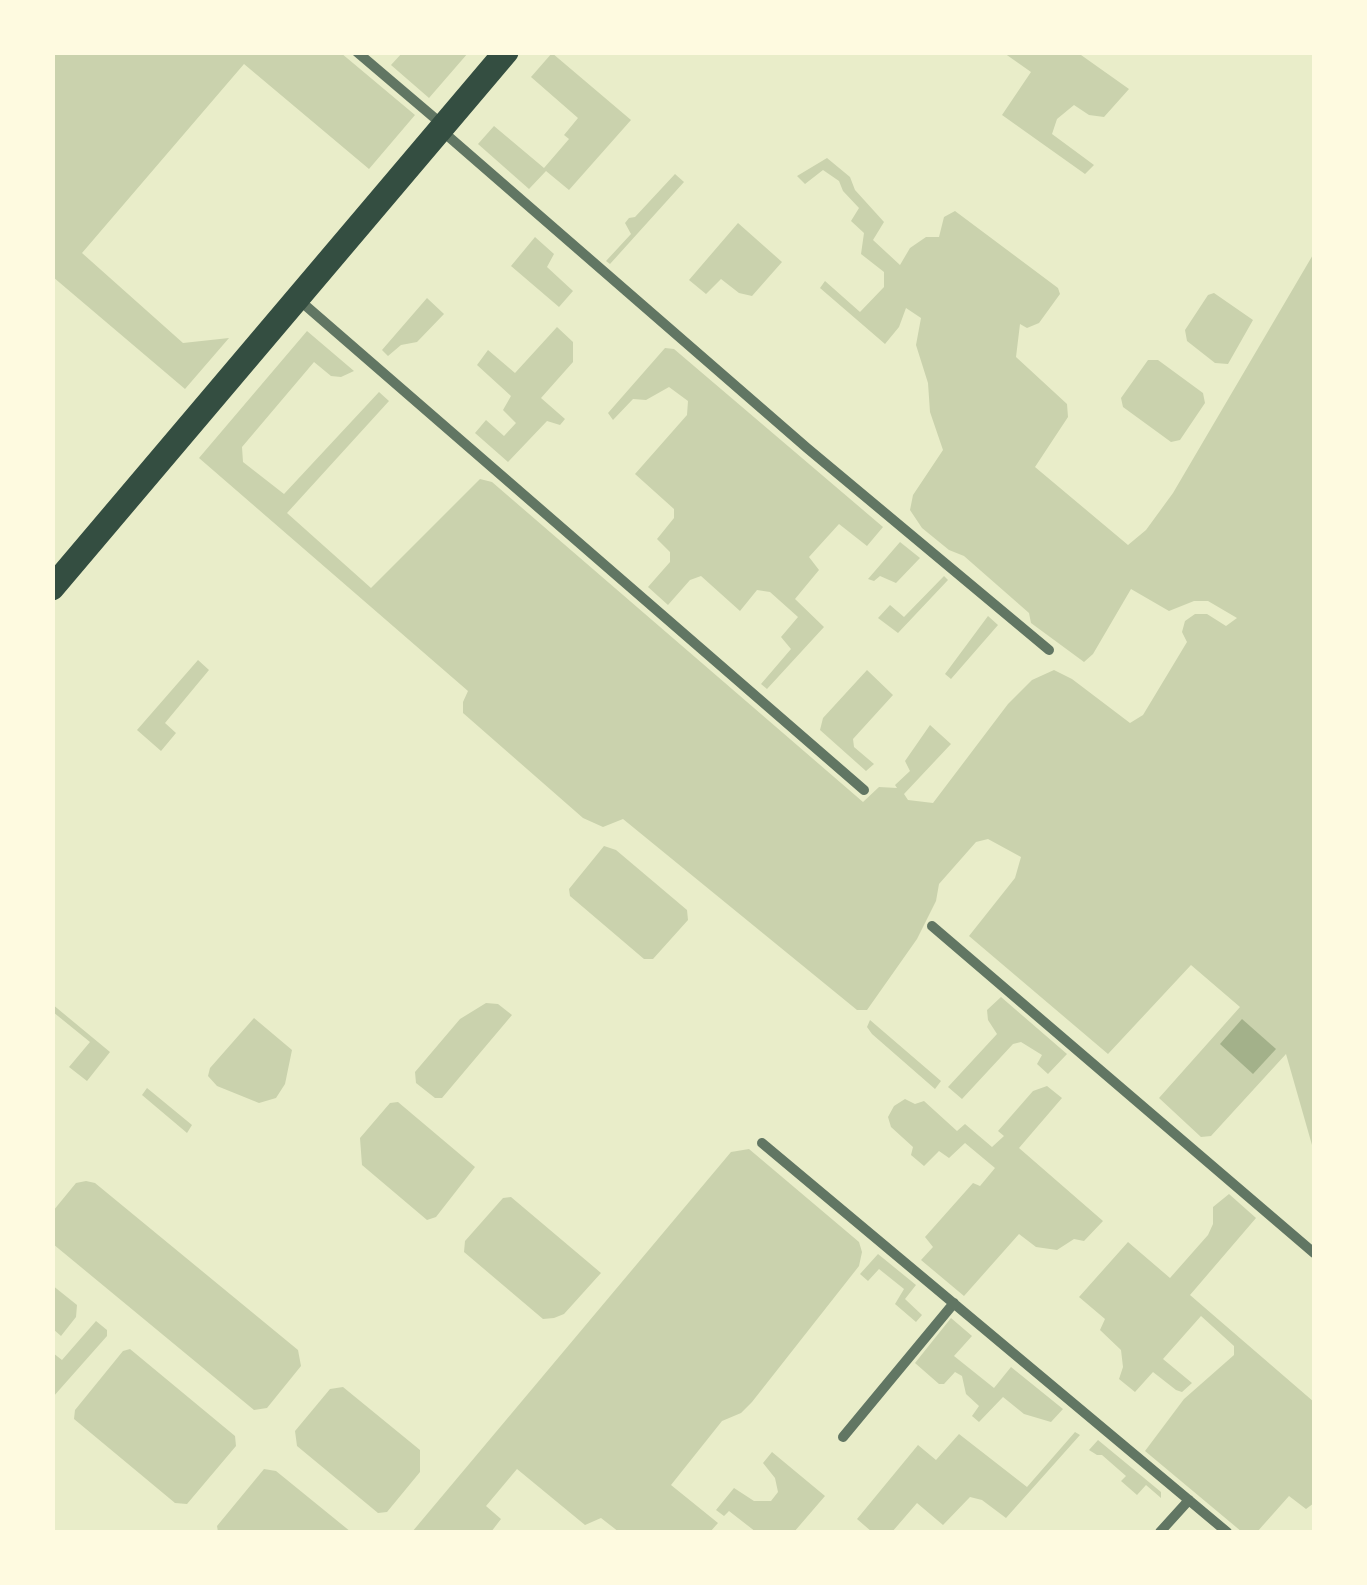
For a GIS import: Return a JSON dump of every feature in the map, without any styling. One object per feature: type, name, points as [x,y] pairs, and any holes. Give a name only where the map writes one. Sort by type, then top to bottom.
[{"type":"main road","points":[[52,588],[506,52]]},
{"type":"street","points":[[357,52],[807,448],[1049,650]]},
{"type":"street","points":[[298,298],[864,790]]},
{"type":"street","points":[[932,926],[1314,1253]]},
{"type":"street","points":[[762,1143],[1227,1532]]},
{"type":"street","points":[[843,1437],[954,1304]]},
{"type":"street","points":[[1160,1532],[1189,1500]]},
{"type":"shaded area","points":[[402,52],[468,53],[429,98],[391,65]]},
{"type":"shaded area","points":[[53,53],[341,53],[415,115],[369,169],[244,64],[82,253],[183,343],[229,338],[185,389],[53,277]]},
{"type":"shaded area","points":[[552,53],[631,120],[569,190],[546,171],[529,189],[478,144],[494,126],[544,168],[569,139],[564,135],[578,118],[531,77]]},
{"type":"shaded area","points":[[1004,53],[1082,53],[1129,89],[1104,117],[1089,115],[1074,105],[1057,119],[1052,134],[1094,165],[1085,174],[1002,115],[1031,72]]},
{"type":"shaded area","points":[[827,158],[850,177],[855,190],[884,222],[873,240],[900,265],[910,248],[926,237],[939,237],[944,217],[955,211],[1058,288],[1060,294],[1039,323],[1027,328],[1020,324],[1016,357],[1067,404],[1068,417],[1035,467],[1128,545],[1146,530],[1173,493],[1314,253],[1314,1152],[1286,1054],[1211,1136],[1201,1137],[1159,1098],[1240,1007],[1191,965],[1108,1054],[969,936],[1015,878],[1021,857],[988,839],[976,842],[939,884],[936,901],[917,939],[867,1010],[857,1010],[623,819],[603,827],[583,818],[463,713],[468,691],[199,458],[307,331],[354,371],[341,377],[331,376],[314,362],[242,447],[243,462],[284,494],[379,392],[389,401],[287,513],[371,588],[480,479],[492,482],[863,802],[879,787],[897,788],[895,785],[910,771],[905,761],[930,725],[951,744],[904,794],[908,800],[933,803],[1008,704],[1032,680],[1054,670],[1130,723],[1143,715],[1187,642],[1182,632],[1185,621],[1195,614],[1207,614],[1226,626],[1237,618],[1208,601],[1194,601],[1169,611],[1131,589],[1093,654],[1084,662],[1031,623],[1029,613],[964,556],[949,550],[922,528],[910,510],[913,495],[943,450],[930,412],[928,383],[916,345],[921,318],[906,308],[899,327],[885,344],[820,288],[825,281],[860,312],[884,287],[884,272],[861,254],[864,233],[851,221],[859,208],[839,181],[823,170],[805,184],[797,176]]},
{"type":"shaded area","points":[[675,174],[684,182],[610,264],[606,261],[631,234],[625,223]]},
{"type":"shaded area","points":[[738,223],[782,262],[752,296],[739,293],[721,279],[706,294],[689,280]]},
{"type":"shaded area","points":[[535,237],[554,254],[547,267],[573,291],[559,307],[511,266]]},
{"type":"shaded area","points":[[1214,293],[1253,320],[1228,364],[1215,363],[1187,341],[1185,330],[1208,295]]},
{"type":"shaded area","points":[[427,298],[444,314],[417,342],[401,345],[388,356],[382,350]]},
{"type":"shaded area","points":[[557,327],[573,342],[573,362],[541,398],[565,419],[560,425],[547,421],[508,462],[475,433],[486,420],[504,436],[516,423],[503,410],[511,396],[477,365],[488,350],[515,373]]},
{"type":"shaded area","points":[[665,348],[674,349],[883,527],[867,546],[839,524],[809,557],[819,570],[795,599],[824,627],[767,689],[761,684],[791,649],[781,637],[798,617],[770,592],[757,590],[740,611],[701,576],[690,580],[668,605],[648,587],[670,562],[670,552],[657,539],[674,518],[674,509],[635,474],[687,415],[688,401],[669,387],[646,400],[633,399],[613,420],[608,413]]},
{"type":"shaded area","points":[[1148,360],[1158,360],[1203,393],[1205,403],[1180,440],[1171,442],[1123,407],[1121,398]]},
{"type":"shaded area","points":[[900,542],[920,558],[896,583],[880,576],[874,581],[868,579]]},
{"type":"shaded area","points":[[944,576],[948,580],[898,633],[878,618],[890,605],[904,617]]},
{"type":"shaded area","points":[[988,616],[998,625],[951,679],[945,674]]},
{"type":"shaded area","points":[[198,660],[209,670],[165,723],[176,733],[161,751],[137,730]]},
{"type":"shaded area","points":[[867,670],[893,695],[853,739],[854,747],[874,764],[866,771],[820,730],[823,718]]},
{"type":"shaded area","points":[[604,846],[616,850],[687,910],[688,920],[653,959],[644,959],[570,896],[569,889]]},
{"type":"shaded area","points":[[1001,997],[1067,1054],[1048,1074],[1037,1064],[1042,1055],[1021,1042],[1013,1044],[962,1099],[948,1087],[997,1034],[987,1010]]},
{"type":"shaded area","points":[[486,1003],[498,1004],[512,1015],[442,1098],[435,1098],[416,1083],[415,1072],[460,1019]]},
{"type":"shaded area","points":[[52,1004],[110,1052],[87,1081],[69,1067],[90,1042],[53,1012]]},
{"type":"shaded area","points":[[254,1018],[292,1050],[285,1084],[276,1098],[259,1103],[217,1086],[208,1076],[210,1068]]},
{"type":"shaded area","points":[[1242,1019],[1276,1049],[1253,1074],[1220,1044]]},
{"type":"shaded area","points":[[870,1020],[941,1081],[935,1089],[872,1034],[867,1027]]},
{"type":"shaded area","points":[[1047,1086],[1062,1098],[1019,1148],[1103,1221],[1084,1241],[1074,1239],[1057,1250],[1036,1247],[1019,1234],[964,1296],[921,1260],[933,1247],[925,1237],[973,1183],[980,1186],[995,1168],[965,1143],[949,1158],[939,1151],[924,1166],[911,1155],[913,1147],[891,1127],[888,1117],[894,1106],[905,1099],[915,1104],[924,1101],[957,1131],[965,1124],[992,1147],[1004,1136],[998,1131],[1033,1091]]},
{"type":"shaded area","points":[[147,1088],[192,1125],[187,1133],[142,1095]]},
{"type":"shaded area","points":[[398,1102],[475,1167],[436,1217],[427,1220],[362,1165],[360,1138],[390,1103]]},
{"type":"shaded area","points":[[749,1149],[859,1242],[862,1252],[859,1266],[752,1402],[741,1413],[722,1421],[671,1485],[718,1523],[710,1532],[619,1532],[601,1518],[585,1525],[517,1469],[486,1506],[501,1519],[491,1532],[412,1532],[731,1152]]},
{"type":"shaded area","points":[[76,1183],[95,1183],[298,1350],[301,1366],[267,1408],[254,1410],[53,1244],[53,1211]]},
{"type":"shaded area","points":[[1229,1194],[1256,1218],[1190,1295],[1314,1402],[1314,1503],[1306,1509],[1289,1496],[1257,1532],[1242,1532],[1145,1451],[1184,1399],[1234,1355],[1234,1346],[1201,1316],[1163,1359],[1192,1383],[1182,1392],[1153,1372],[1135,1392],[1119,1379],[1123,1367],[1121,1350],[1100,1330],[1105,1319],[1079,1297],[1128,1242],[1170,1278],[1208,1235],[1213,1207]]},
{"type":"shaded area","points":[[511,1197],[601,1273],[564,1314],[543,1319],[464,1252],[465,1241],[503,1198]]},
{"type":"shaded area","points":[[878,1254],[916,1285],[905,1299],[922,1315],[916,1322],[895,1304],[904,1289],[879,1269],[868,1281],[860,1274]]},
{"type":"shaded area","points":[[52,1285],[77,1305],[76,1317],[61,1336],[53,1329]]},
{"type":"shaded area","points":[[951,1318],[972,1336],[954,1356],[994,1388],[1011,1367],[1063,1409],[1051,1422],[1024,1414],[1003,1397],[979,1422],[972,1416],[979,1406],[966,1394],[962,1376],[955,1372],[939,1384],[915,1363]]},
{"type":"shaded area","points":[[96,1321],[107,1330],[107,1336],[53,1397],[53,1353],[62,1360]]},
{"type":"shaded area","points":[[130,1349],[235,1436],[236,1446],[187,1504],[175,1503],[74,1419],[75,1410],[123,1351]]},
{"type":"shaded area","points":[[343,1387],[420,1450],[420,1472],[387,1512],[378,1513],[297,1446],[295,1431],[330,1389]]},
{"type":"shaded area","points":[[1075,1432],[1080,1435],[1006,1518],[982,1500],[970,1497],[943,1525],[917,1503],[892,1532],[872,1532],[857,1519],[918,1445],[936,1460],[959,1434],[1027,1487]]},
{"type":"shaded area","points":[[1098,1440],[1161,1492],[1161,1498],[1146,1485],[1137,1495],[1121,1481],[1126,1476],[1102,1455],[1089,1450]]},
{"type":"shaded area","points":[[772,1452],[825,1496],[794,1532],[756,1532],[729,1511],[724,1516],[716,1510],[734,1488],[754,1501],[771,1501],[778,1492],[775,1478],[763,1463]]},
{"type":"shaded area","points":[[264,1469],[276,1471],[351,1532],[218,1532],[217,1526]]}]
